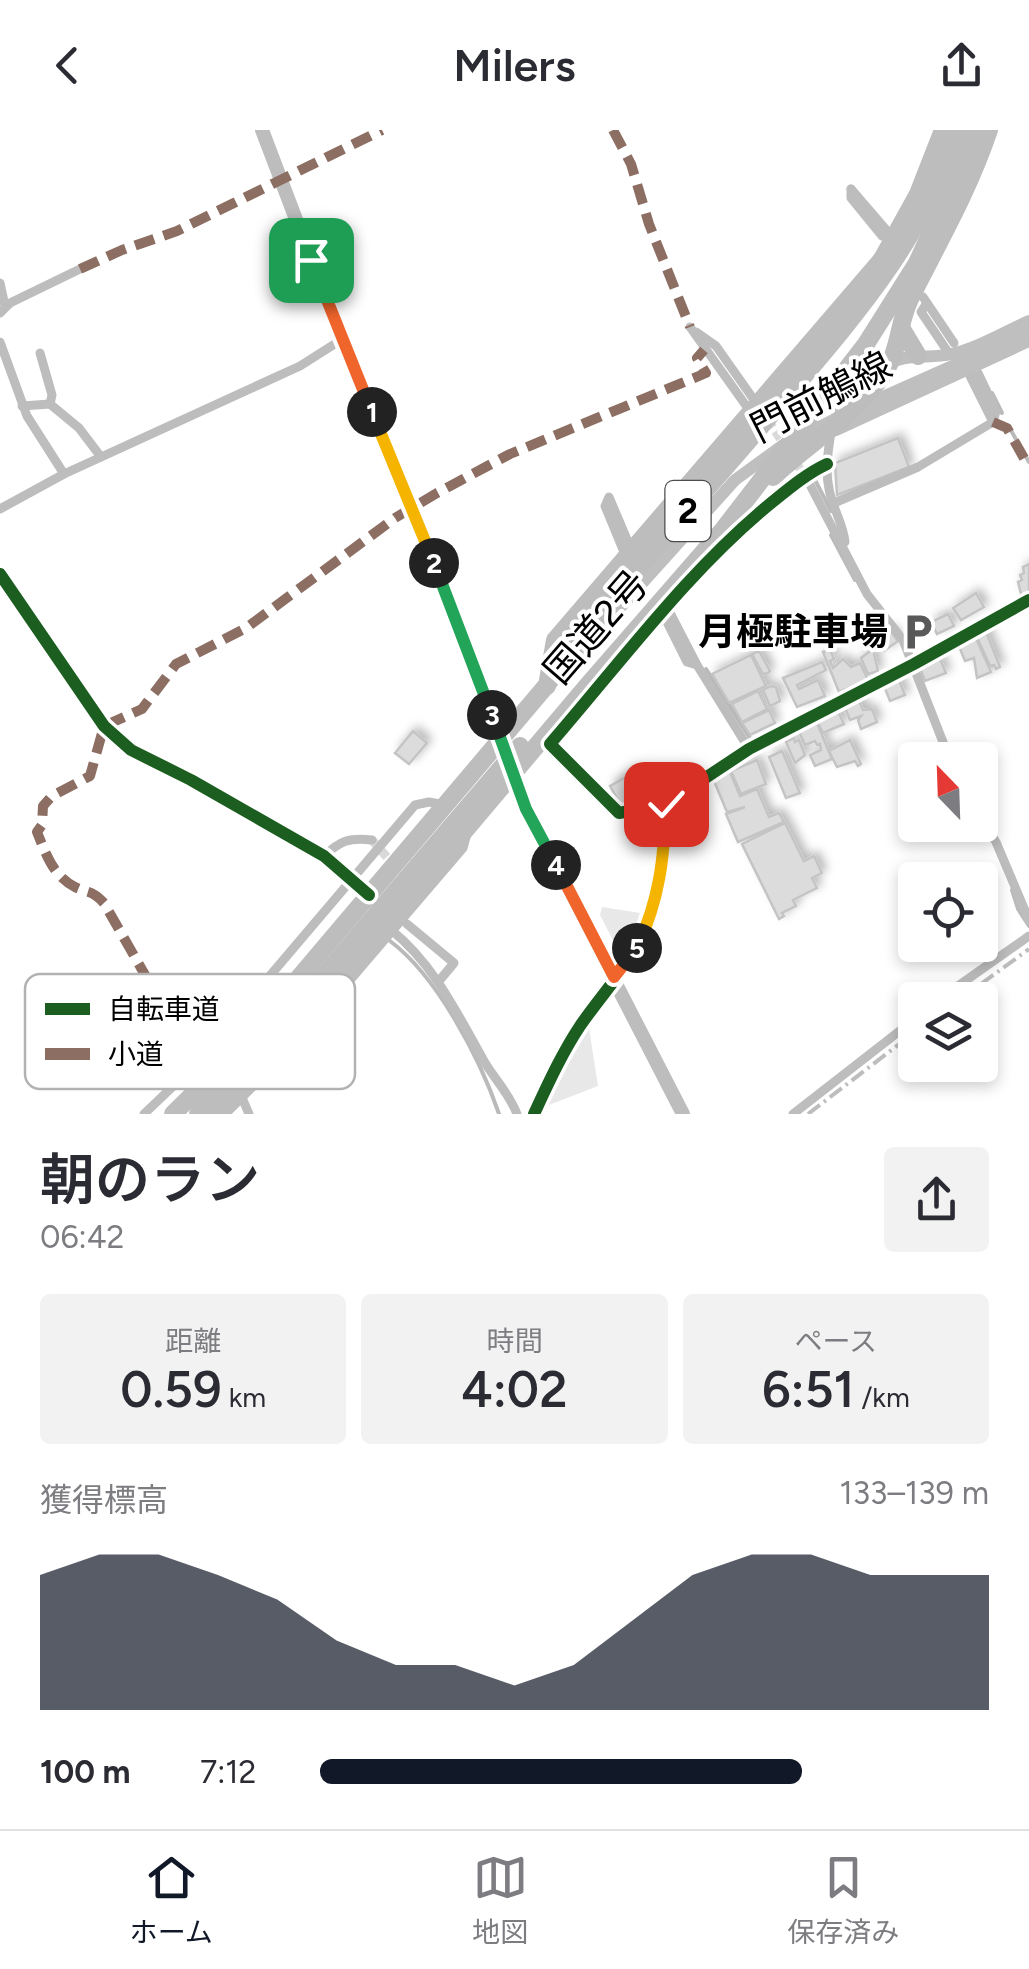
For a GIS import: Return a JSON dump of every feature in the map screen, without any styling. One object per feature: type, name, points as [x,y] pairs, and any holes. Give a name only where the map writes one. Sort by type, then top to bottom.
[{"type":"highway","points":[[835,339],[884,257],[888,237],[918,194],[943,130]]},
{"type":"highway","name":"2","points":[[546,686],[591,624],[633,555],[755,412],[835,339],[884,278],[928,202],[957,130]]},
{"type":"highway","name":"2","points":[[747,501],[894,304],[936,223],[975,130]]},
{"type":"highway","points":[[747,501],[831,432],[892,362],[906,308],[968,186],[989,130]]},
{"type":"highway","points":[[755,412],[884,257]]},
{"type":"highway","points":[[903,331],[918,356]]},
{"type":"highway","name":"2","points":[[325,974],[798,430]]},
{"type":"highway","name":"国道2号","points":[[348,974],[512,774],[665,609],[747,501]]},
{"type":"highway","name":"国道2号","points":[[302,974],[546,686]]},
{"type":"highway","name":"国道2号","points":[[173,1114],[198,1089]]},
{"type":"highway","name":"2","points":[[198,1114],[223,1089]]},
{"type":"highway","name":"国道2号","points":[[223,1114],[246,1089]]},
{"type":"main road","points":[[262,130],[341,340],[413,509],[526,809],[683,1114]]},
{"type":"main road","points":[[892,362],[952,349],[1029,321]]},
{"type":"main road","name":"門前鵤線","points":[[546,686],[592,642],[735,480],[766,456],[802,434],[1029,332]]},
{"type":"main road","points":[[831,432],[972,371],[1029,341]]},
{"type":"street","points":[[851,188],[888,237],[850,198],[851,188]]},
{"type":"street","points":[[0,283],[3,310],[80,270]]},
{"type":"street","points":[[925,300],[920,312],[952,349]]},
{"type":"street","points":[[690,327],[716,346],[755,412],[690,327]]},
{"type":"street","points":[[0,508],[64,474],[300,366],[341,340]]},
{"type":"street","points":[[0,342],[22,406],[64,474]]},
{"type":"street","points":[[40,353],[52,395],[50,404]]},
{"type":"street","points":[[834,502],[918,467],[993,422],[972,371]]},
{"type":"street","points":[[22,406],[50,404],[79,428],[101,458]]},
{"type":"street","points":[[831,432],[829,493],[846,550]]},
{"type":"street","points":[[802,454],[827,464]]},
{"type":"street","points":[[698,566],[812,470],[827,464]]},
{"type":"street","points":[[808,480],[867,594],[904,640],[943,742]]},
{"type":"street","points":[[609,497],[633,555],[605,506],[609,497]]},
{"type":"street","points":[[0,574],[104,726],[130,750],[324,856],[369,895]]},
{"type":"street","points":[[593,687],[550,744],[552,749],[619,813],[666,804],[749,749],[1029,600]]},
{"type":"street","points":[[665,609],[749,749]]},
{"type":"street","points":[[534,1114],[577,1030],[634,955],[654,912],[663,862],[666,804]]},
{"type":"street","points":[[272,974],[416,805],[446,805]]},
{"type":"street","points":[[324,856],[340,841],[372,840]]},
{"type":"street","points":[[996,842],[1029,920]]},
{"type":"street","points":[[407,924],[454,963],[439,982]]},
{"type":"street","points":[[354,974],[389,928],[412,946],[439,982],[487,1067],[508,1092],[517,1114]]},
{"type":"street","points":[[965,982],[1028,939]]},
{"type":"street","points":[[793,1114],[898,1031]]},
{"type":"street","points":[[144,1114],[170,1089]]},
{"type":"street","points":[[223,1114],[253,1089]]},
{"type":"street","points":[[243,1100],[250,1114]]},
{"type":"shaded area","points":[[602,907],[647,914],[627,956],[620,954],[600,915]]},
{"type":"shaded area","points":[[588,1022],[598,1086],[544,1107],[575,1039]]},
{"type":"building","points":[[898,438],[909,467],[837,495],[835,463]]},
{"type":"building","points":[[1029,564],[1029,594],[1022,598],[1018,582],[1022,580],[1023,567]]},
{"type":"building","points":[[976,593],[984,607],[961,620],[953,608]]},
{"type":"building","points":[[948,614],[954,626],[937,634],[931,622]]},
{"type":"building","points":[[985,629],[1000,667],[996,669],[990,666],[975,633]]},
{"type":"building","points":[[890,630],[898,641],[884,651],[876,640]]},
{"type":"building","points":[[975,636],[991,672],[977,678],[974,658],[965,661],[958,644]]},
{"type":"building","points":[[830,649],[833,668],[843,659],[851,667],[860,663],[868,680],[839,692],[823,652]]},
{"type":"building","points":[[873,649],[878,671],[868,674],[861,658]]},
{"type":"building","points":[[759,651],[768,673],[763,674],[752,654]]},
{"type":"building","points":[[751,655],[766,686],[729,703],[712,674]]},
{"type":"building","points":[[940,659],[946,673],[925,681],[920,668]]},
{"type":"building","points":[[822,662],[826,670],[797,685],[799,689],[818,680],[825,696],[797,707],[783,678]]},
{"type":"building","points":[[899,680],[905,695],[890,701],[884,686]]},
{"type":"building","points":[[776,687],[780,701],[770,706],[763,690]]},
{"type":"building","points":[[758,691],[767,709],[742,722],[732,704]]},
{"type":"building","points":[[858,698],[863,710],[872,709],[877,722],[861,729],[861,716],[850,720],[843,703]]},
{"type":"building","points":[[837,709],[844,724],[823,733],[816,719]]},
{"type":"building","points":[[769,710],[775,723],[750,735],[742,723]]},
{"type":"building","points":[[812,719],[832,759],[815,766],[810,755],[821,750],[820,744],[815,741],[805,745],[797,727]]},
{"type":"building","points":[[413,731],[427,743],[409,764],[395,753]]},
{"type":"building","points":[[794,738],[795,742],[799,740],[805,755],[795,763],[786,742]]},
{"type":"building","points":[[850,740],[861,764],[858,766],[855,761],[837,767],[829,751]]},
{"type":"building","points":[[782,751],[800,793],[786,798],[769,757]]},
{"type":"building","points":[[757,760],[766,784],[741,794],[731,771]]},
{"type":"building","points":[[635,772],[638,778],[641,776],[648,795],[623,809],[610,786]]},
{"type":"building","points":[[730,772],[740,796],[757,789],[769,817],[779,813],[784,822],[738,842],[726,814],[745,807],[727,812],[714,781]]},
{"type":"building","points":[[785,823],[804,861],[814,856],[822,873],[812,878],[817,888],[793,900],[796,906],[779,919],[742,844]]},
{"type":"waterway","points":[[992,393],[1002,413]]},
{"type":"waterway","points":[[1009,427],[1029,462]]},
{"type":"waterway","points":[[815,480],[831,511]]},
{"type":"waterway","points":[[831,535],[855,580]]},
{"type":"waterway","points":[[706,669],[750,738]]},
{"type":"waterway","points":[[728,768],[756,750]]},
{"type":"waterway","points":[[1012,890],[1029,926]]},
{"type":"waterway","points":[[390,941],[440,996],[481,1068],[499,1114]]},
{"type":"tunnel","points":[[768,420],[808,481]]},
{"type":"tunnel","points":[[372,840],[393,864]]},
{"type":"railway","points":[[984,982],[1029,949]]},
{"type":"railway","points":[[808,1114],[898,1045]]},
{"type":"marked path","points":[[80,269],[177,231],[382,130]]},
{"type":"marked path","points":[[613,130],[631,164],[649,224],[690,327]]},
{"type":"marked path","points":[[144,974],[104,903],[61,877],[37,832],[42,825],[43,806],[52,796],[90,776],[104,726],[142,709],[176,664],[246,628],[395,518],[510,454],[706,373],[697,358],[704,350]]},
{"type":"marked path","points":[[993,422],[1007,428],[1029,467]]},
{"type":"cycle path","points":[[666,804],[619,813],[550,744],[715,555],[782,494],[827,464]]},
{"type":"cycle path","points":[[0,574],[104,726],[131,750],[324,856],[369,895]]},
{"type":"cycle path","points":[[534,1114],[573,1036],[648,926],[662,871],[666,804],[749,749],[1029,600]]},
{"type":"place","name":"月極駐車場","points":[[918,632]]},
{"type":"route","points":[[311,260],[413,509],[526,809],[614,977],[634,955],[654,912],[661,878],[666,804]]}]
